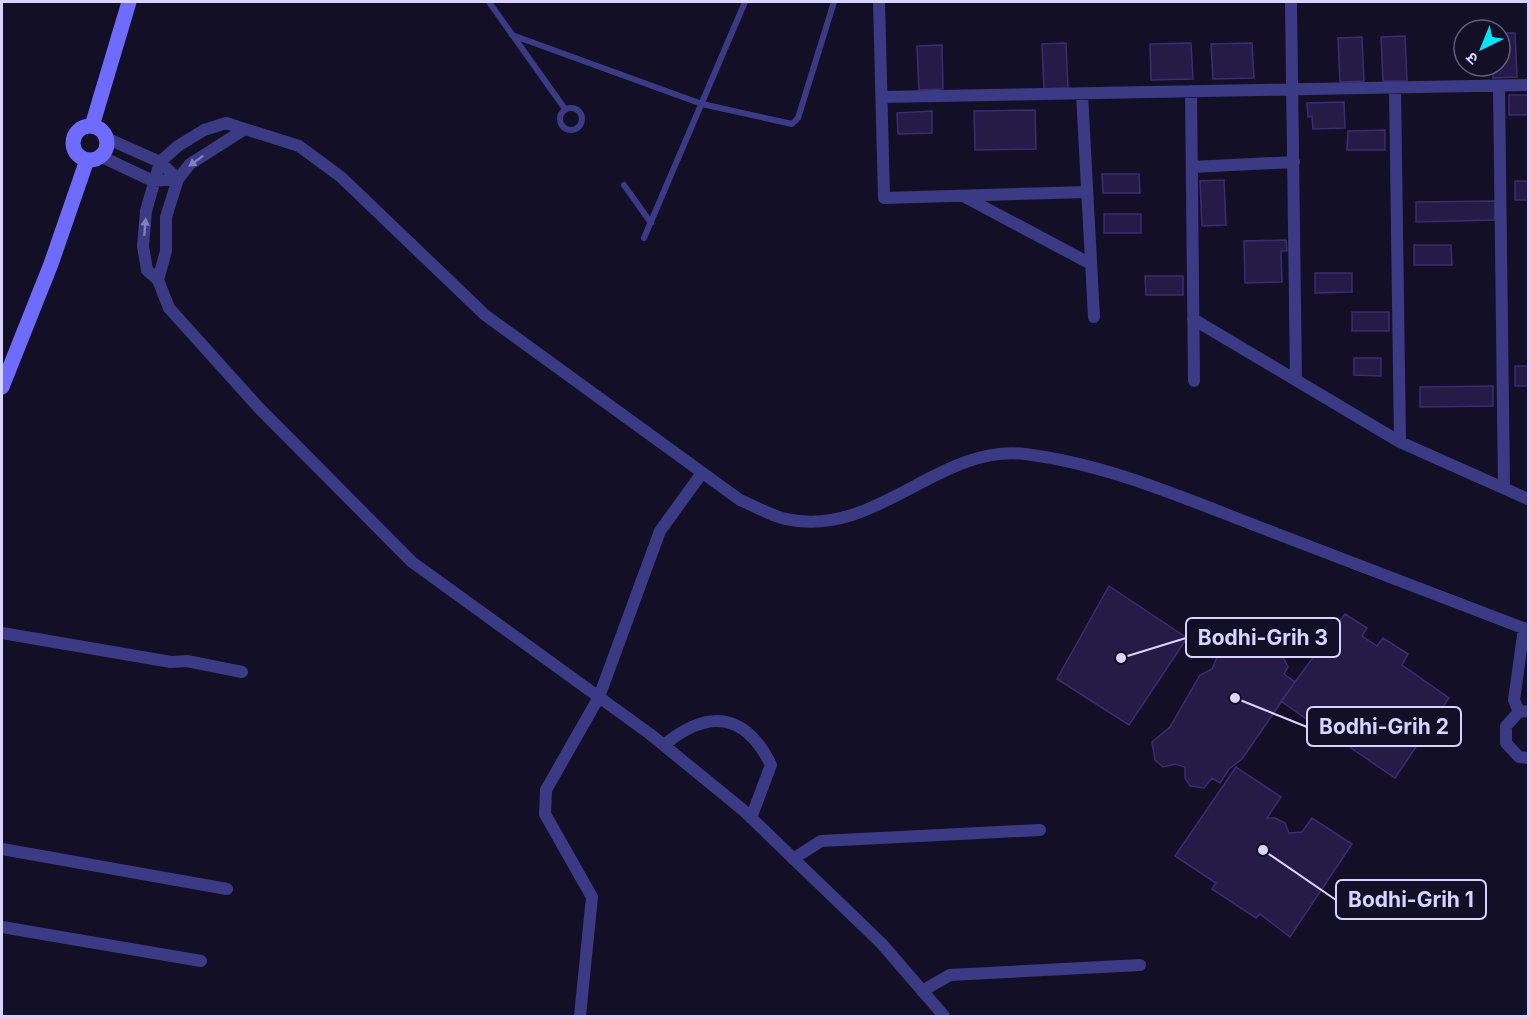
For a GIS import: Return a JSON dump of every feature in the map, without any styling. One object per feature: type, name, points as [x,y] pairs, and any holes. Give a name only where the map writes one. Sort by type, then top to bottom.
[{"type":"street","points":[[93,126],[129,2]]},
{"type":"street","points":[[879,2],[884,198],[1087,192]]},
{"type":"street","points":[[1291,2],[1296,380]]},
{"type":"street","points":[[882,97],[1528,85]]},
{"type":"street","points":[[1499,86],[1504,488]]},
{"type":"street","points":[[1395,88],[1400,442]]},
{"type":"street","points":[[1191,92],[1194,381]]},
{"type":"street","points":[[1082,93],[1094,317]]},
{"type":"street","points":[[944,1017],[882,944],[751,818],[664,745],[412,562],[259,408],[168,308],[158,280],[147,270],[144,246],[153,181],[160,162],[178,146],[204,130],[226,123],[299,146],[341,177],[484,315],[740,500],[786,519],[832,522],[875,508],[951,468],[986,455],[1023,454],[1100,467],[1526,629],[1514,700],[1524,712],[1506,726],[1506,743],[1519,757],[1528,758]]},
{"type":"street","points":[[2,387],[94,158],[106,147],[106,138],[102,131],[93,126],[80,129],[73,139],[76,152],[94,158],[153,181],[178,179]]},
{"type":"street","points":[[158,280],[165,251],[166,217],[178,179],[189,164],[245,129]]},
{"type":"street","points":[[106,138],[160,162],[178,179]]},
{"type":"street","points":[[1192,167],[1294,162]]},
{"type":"street","points":[[963,196],[1091,264]]},
{"type":"street","points":[[1193,319],[1400,442],[1528,499]]},
{"type":"street","points":[[580,1017],[592,897],[545,814],[546,790],[599,698],[660,531],[702,472]]},
{"type":"street","points":[[2,633],[171,662],[187,661],[242,672]]},
{"type":"street","points":[[664,745],[686,730],[712,720],[727,719],[761,745],[771,765],[751,818]]},
{"type":"street","points":[[793,859],[821,841],[1040,830]]},
{"type":"street","points":[[2,849],[227,890]]},
{"type":"street","points":[[2,927],[201,961]]},
{"type":"street","points":[[922,991],[950,975],[1140,965]]},
{"type":"lane","points":[[489,2],[565,110]]},
{"type":"lane","points":[[644,238],[745,2]]},
{"type":"lane","points":[[512,35],[702,104],[792,124],[796,122],[834,2]]},
{"type":"lane","points":[[624,185],[651,223]]},
{"type":"building","points":[[1512,33],[1515,33],[1517,77],[1512,77]]},
{"type":"building","points":[[1405,36],[1407,81],[1383,81],[1381,37]]},
{"type":"building","points":[[1362,37],[1364,81],[1340,82],[1338,38]]},
{"type":"building","points":[[1066,43],[1068,88],[1044,89],[1042,44]]},
{"type":"building","points":[[1191,43],[1193,79],[1151,80],[1150,44]]},
{"type":"building","points":[[1252,43],[1254,78],[1213,79],[1211,44]]},
{"type":"building","points":[[942,45],[943,89],[919,90],[917,46]]},
{"type":"building","points":[[1509,95],[1528,95],[1528,115],[1509,115]]},
{"type":"building","points":[[1344,102],[1345,128],[1313,129],[1312,116],[1308,117],[1307,103]]},
{"type":"building","points":[[1035,110],[1036,149],[975,150],[974,111]]},
{"type":"building","points":[[932,111],[932,133],[898,134],[897,113]]},
{"type":"building","points":[[1385,130],[1385,150],[1347,150],[1348,131]]},
{"type":"building","points":[[1102,174],[1139,174],[1140,193],[1103,193]]},
{"type":"building","points":[[1224,180],[1226,225],[1202,226],[1200,181]]},
{"type":"building","points":[[1515,181],[1528,181],[1528,200],[1515,200]]},
{"type":"building","points":[[1495,201],[1495,220],[1416,222],[1416,202]]},
{"type":"building","points":[[1104,214],[1141,214],[1141,233],[1104,233]]},
{"type":"building","points":[[1286,240],[1287,251],[1281,251],[1282,282],[1245,283],[1244,241]]},
{"type":"building","points":[[1414,245],[1451,245],[1452,265],[1414,265]]},
{"type":"building","points":[[1315,273],[1352,273],[1352,292],[1315,293]]},
{"type":"building","points":[[1145,276],[1183,276],[1183,295],[1146,295]]},
{"type":"building","points":[[1352,312],[1389,312],[1389,331],[1352,331]]},
{"type":"building","points":[[1354,358],[1381,358],[1381,376],[1354,375]]},
{"type":"building","points":[[1515,366],[1528,366],[1528,386],[1515,386]]},
{"type":"building","points":[[1493,386],[1493,406],[1420,407],[1420,387]]},
{"type":"building","points":[[1109,586],[1187,638],[1129,725],[1057,679]]},
{"type":"building","points":[[1345,614],[1367,628],[1362,636],[1377,646],[1383,638],[1408,654],[1402,665],[1449,698],[1395,778],[1351,748],[1347,740],[1330,731],[1326,733],[1281,701]]},
{"type":"building","points":[[1241,624],[1262,625],[1276,636],[1275,641],[1286,652],[1283,657],[1288,667],[1284,674],[1295,682],[1242,759],[1229,769],[1220,783],[1212,778],[1204,788],[1190,786],[1185,778],[1185,767],[1175,764],[1163,767],[1155,760],[1152,742],[1170,727],[1200,675],[1212,669],[1230,627]]},
{"type":"building","points":[[1236,767],[1281,797],[1267,818],[1275,818],[1285,823],[1289,833],[1302,832],[1312,818],[1352,844],[1290,937],[1260,914],[1256,918],[1212,889],[1216,883],[1175,856]]},
{"type":"place","name":"Bodhi-Grih 3","points":[[1121,658]]},
{"type":"place","name":"Bodhi-Grih 2","points":[[1235,698]]},
{"type":"place","name":"Bodhi-Grih 1","points":[[1263,850]]}]
